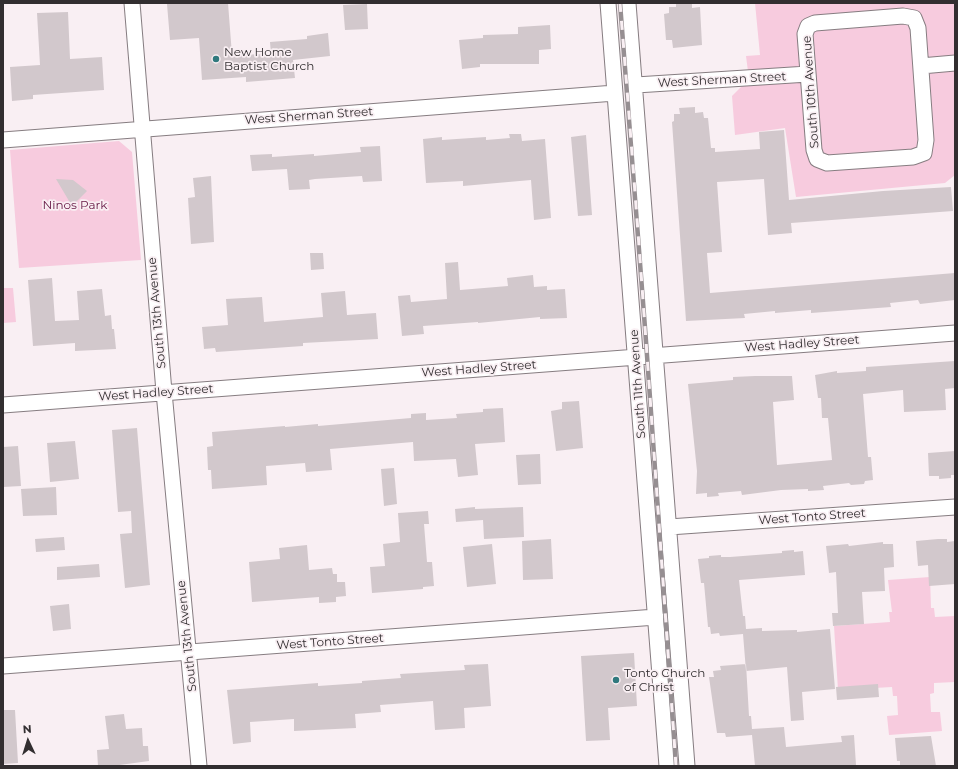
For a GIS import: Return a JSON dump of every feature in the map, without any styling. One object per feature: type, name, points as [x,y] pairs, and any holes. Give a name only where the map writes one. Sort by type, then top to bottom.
[{"type":"street","name":"South 13th Avenue","points":[[132,3],[164,392],[199,766]]},
{"type":"street","name":"South 11th Avenue","points":[[608,3],[667,766]]},
{"type":"street","name":"South 11th Avenue","points":[[628,3],[636,85],[654,356],[669,527],[687,766]]},
{"type":"street","name":"South 10th Avenue","points":[[903,16],[914,18],[918,28],[921,66],[926,140],[924,154],[913,157],[827,163],[817,159],[814,150],[805,34],[808,26],[815,22],[903,16]]},
{"type":"street","points":[[921,66],[955,63]]},
{"type":"street","name":"West Sherman Street","points":[[636,85],[808,74]]},
{"type":"street","name":"West Sherman Street","points":[[3,140],[615,93]]},
{"type":"street","name":"West Hadley Street","points":[[3,405],[955,333]]},
{"type":"street","name":"West Tonto Street","points":[[669,527],[955,507]]},
{"type":"street","name":"West Tonto Street","points":[[3,666],[656,617]]},
{"type":"green space","points":[[755,3],[955,3],[955,175],[945,183],[796,197],[785,128],[735,135],[732,96],[749,79],[746,56],[760,55]]},
{"type":"green space","name":"Ninos Park","points":[[119,141],[132,152],[141,260],[19,268],[10,150]]},
{"type":"green space","points":[[3,288],[13,288],[16,322],[3,323]]},
{"type":"green space","points":[[930,577],[931,608],[934,608],[935,617],[955,616],[955,682],[934,683],[934,693],[930,694],[931,712],[940,712],[942,731],[889,735],[887,716],[898,715],[897,696],[893,696],[892,687],[838,690],[834,626],[890,622],[889,612],[892,612],[888,580]]},
{"type":"building","points":[[228,3],[232,55],[271,54],[270,42],[307,39],[307,36],[328,33],[330,56],[293,60],[295,78],[246,82],[246,77],[202,80],[199,38],[170,40],[167,4]]},
{"type":"building","points":[[676,3],[692,3],[692,8],[700,7],[702,45],[673,48],[672,40],[666,40],[664,14],[669,13],[669,7],[676,7]]},
{"type":"building","points":[[367,4],[368,29],[345,30],[343,5]]},
{"type":"building","points":[[68,12],[70,59],[102,57],[104,90],[33,95],[33,99],[12,101],[10,67],[40,65],[37,13]]},
{"type":"building","points":[[550,25],[551,49],[539,50],[539,64],[480,64],[480,67],[462,69],[459,40],[483,38],[483,35],[518,34],[518,27]]},
{"type":"building","points":[[695,107],[695,113],[703,112],[704,118],[708,118],[711,148],[715,148],[715,152],[760,149],[759,132],[784,130],[789,200],[883,191],[951,187],[953,211],[791,223],[792,233],[768,235],[764,179],[717,182],[722,252],[707,253],[710,293],[955,273],[955,300],[920,304],[918,300],[890,303],[891,307],[811,313],[811,310],[775,313],[775,311],[744,314],[745,318],[686,321],[672,122],[674,121],[674,114],[680,114],[679,108]]},
{"type":"building","points":[[509,134],[521,134],[522,141],[545,139],[551,218],[534,220],[531,180],[463,186],[463,181],[426,183],[423,139],[442,137],[442,140],[486,137],[486,140],[510,138]]},
{"type":"building","points":[[586,135],[592,215],[578,216],[571,137]]},
{"type":"building","points":[[380,146],[382,181],[363,182],[362,176],[315,179],[309,180],[310,189],[289,190],[287,169],[252,171],[250,155],[272,154],[272,157],[314,154],[314,156],[361,152],[360,147]]},
{"type":"building","points":[[211,176],[214,242],[191,244],[188,198],[195,197],[193,178]]},
{"type":"building","points":[[56,179],[73,180],[87,191],[72,206]]},
{"type":"building","points":[[310,253],[323,253],[324,269],[311,270]]},
{"type":"building","points":[[458,262],[460,290],[508,286],[507,278],[533,275],[534,287],[547,286],[547,290],[565,289],[567,318],[540,319],[540,317],[478,323],[423,326],[424,334],[402,336],[398,296],[410,295],[411,302],[447,299],[445,263]]},
{"type":"building","points":[[52,278],[55,321],[79,320],[77,291],[102,289],[105,316],[111,315],[116,349],[75,351],[75,343],[33,346],[28,280]]},
{"type":"building","points":[[345,291],[347,315],[376,313],[378,339],[303,343],[303,346],[216,352],[215,348],[204,349],[202,327],[228,325],[226,299],[262,297],[264,322],[323,317],[321,293]]},
{"type":"building","points":[[955,361],[955,388],[945,389],[946,410],[904,412],[903,390],[863,394],[868,457],[871,457],[873,480],[865,481],[864,484],[851,485],[849,483],[823,486],[824,490],[781,490],[742,495],[741,491],[718,493],[719,496],[707,497],[707,493],[696,494],[697,471],[688,384],[733,380],[733,377],[792,376],[794,400],[773,402],[777,465],[832,460],[828,418],[822,418],[821,398],[818,398],[815,375],[837,371],[837,373],[866,371],[866,367]]},
{"type":"building","points":[[579,401],[583,448],[556,451],[551,411],[562,409],[562,402]]},
{"type":"building","points":[[503,408],[505,442],[475,444],[478,475],[458,477],[456,459],[414,461],[413,442],[330,449],[332,470],[306,472],[305,463],[266,466],[267,485],[212,489],[211,470],[208,470],[207,447],[213,446],[212,432],[318,424],[318,426],[411,418],[411,414],[426,413],[426,420],[457,418],[456,414],[483,412],[483,409]]},
{"type":"building","points":[[137,428],[150,585],[125,588],[120,534],[132,533],[131,511],[118,512],[112,430]]},
{"type":"building","points":[[75,441],[79,479],[50,482],[47,443]]},
{"type":"building","points":[[18,446],[21,486],[3,487],[3,447]]},
{"type":"building","points":[[955,451],[955,475],[951,475],[951,478],[939,479],[939,476],[929,476],[928,453]]},
{"type":"building","points":[[540,454],[541,484],[518,485],[516,455]]},
{"type":"building","points":[[394,468],[397,504],[384,506],[381,469]]},
{"type":"building","points":[[56,487],[57,515],[23,516],[21,489]]},
{"type":"building","points":[[475,507],[475,509],[523,507],[524,537],[484,539],[483,520],[456,522],[455,509]]},
{"type":"building","points":[[428,511],[429,524],[424,524],[427,562],[432,562],[434,586],[423,587],[423,589],[372,593],[370,567],[385,566],[383,544],[400,542],[398,513]]},
{"type":"building","points":[[64,537],[65,550],[36,552],[35,539]]},
{"type":"building","points":[[551,539],[553,579],[523,580],[522,541]]},
{"type":"building","points":[[947,539],[947,542],[955,541],[955,584],[929,586],[928,565],[918,566],[916,541]]},
{"type":"building","points":[[883,542],[883,544],[893,544],[894,567],[884,568],[885,591],[862,592],[864,624],[833,626],[832,613],[838,613],[836,572],[829,573],[826,546],[848,544],[849,546]]},
{"type":"building","points":[[492,544],[496,584],[467,587],[463,547]]},
{"type":"building","points":[[307,545],[309,570],[332,568],[333,574],[337,574],[337,582],[345,582],[346,596],[336,597],[336,602],[319,603],[319,597],[252,602],[249,562],[280,559],[279,548]]},
{"type":"building","points":[[794,550],[794,552],[803,551],[805,575],[739,580],[746,629],[762,628],[762,631],[797,630],[797,632],[830,629],[835,689],[802,692],[804,720],[791,721],[787,667],[746,671],[743,634],[720,636],[719,633],[711,634],[710,627],[708,627],[704,583],[701,583],[698,559],[709,558],[709,556],[721,555],[721,557],[730,557],[782,553],[782,551]]},
{"type":"building","points":[[99,564],[100,577],[57,580],[57,567]]},
{"type":"building","points":[[69,604],[71,629],[53,631],[50,606]]},
{"type":"building","points":[[634,653],[637,706],[608,708],[610,740],[586,741],[581,656]]},
{"type":"building","points":[[488,664],[491,706],[464,708],[465,728],[435,730],[433,701],[380,705],[381,712],[355,714],[356,728],[294,731],[294,719],[250,722],[251,742],[233,744],[227,690],[318,683],[318,686],[362,683],[362,681],[401,678],[400,674],[465,670],[464,665]]},
{"type":"building","points":[[746,664],[749,716],[751,716],[752,729],[784,727],[786,747],[842,742],[841,736],[854,735],[856,765],[755,766],[752,735],[726,737],[725,733],[717,733],[709,677],[714,677],[713,671],[721,670],[720,666]]},
{"type":"building","points":[[878,684],[879,697],[837,700],[836,687]]},
{"type":"building","points":[[3,710],[15,710],[18,763],[3,764]]},
{"type":"building","points":[[124,714],[126,729],[142,728],[143,746],[148,746],[149,761],[112,766],[98,766],[97,750],[109,749],[105,716]]},
{"type":"building","points":[[931,736],[936,766],[900,766],[900,761],[897,761],[895,738]]},
{"type":"railway","points":[[620,3],[676,766]]},
{"type":"place","name":"New Home Baptist Church","points":[[216,59]]},
{"type":"place","name":"Tonto Church of Christ","points":[[616,680]]}]
